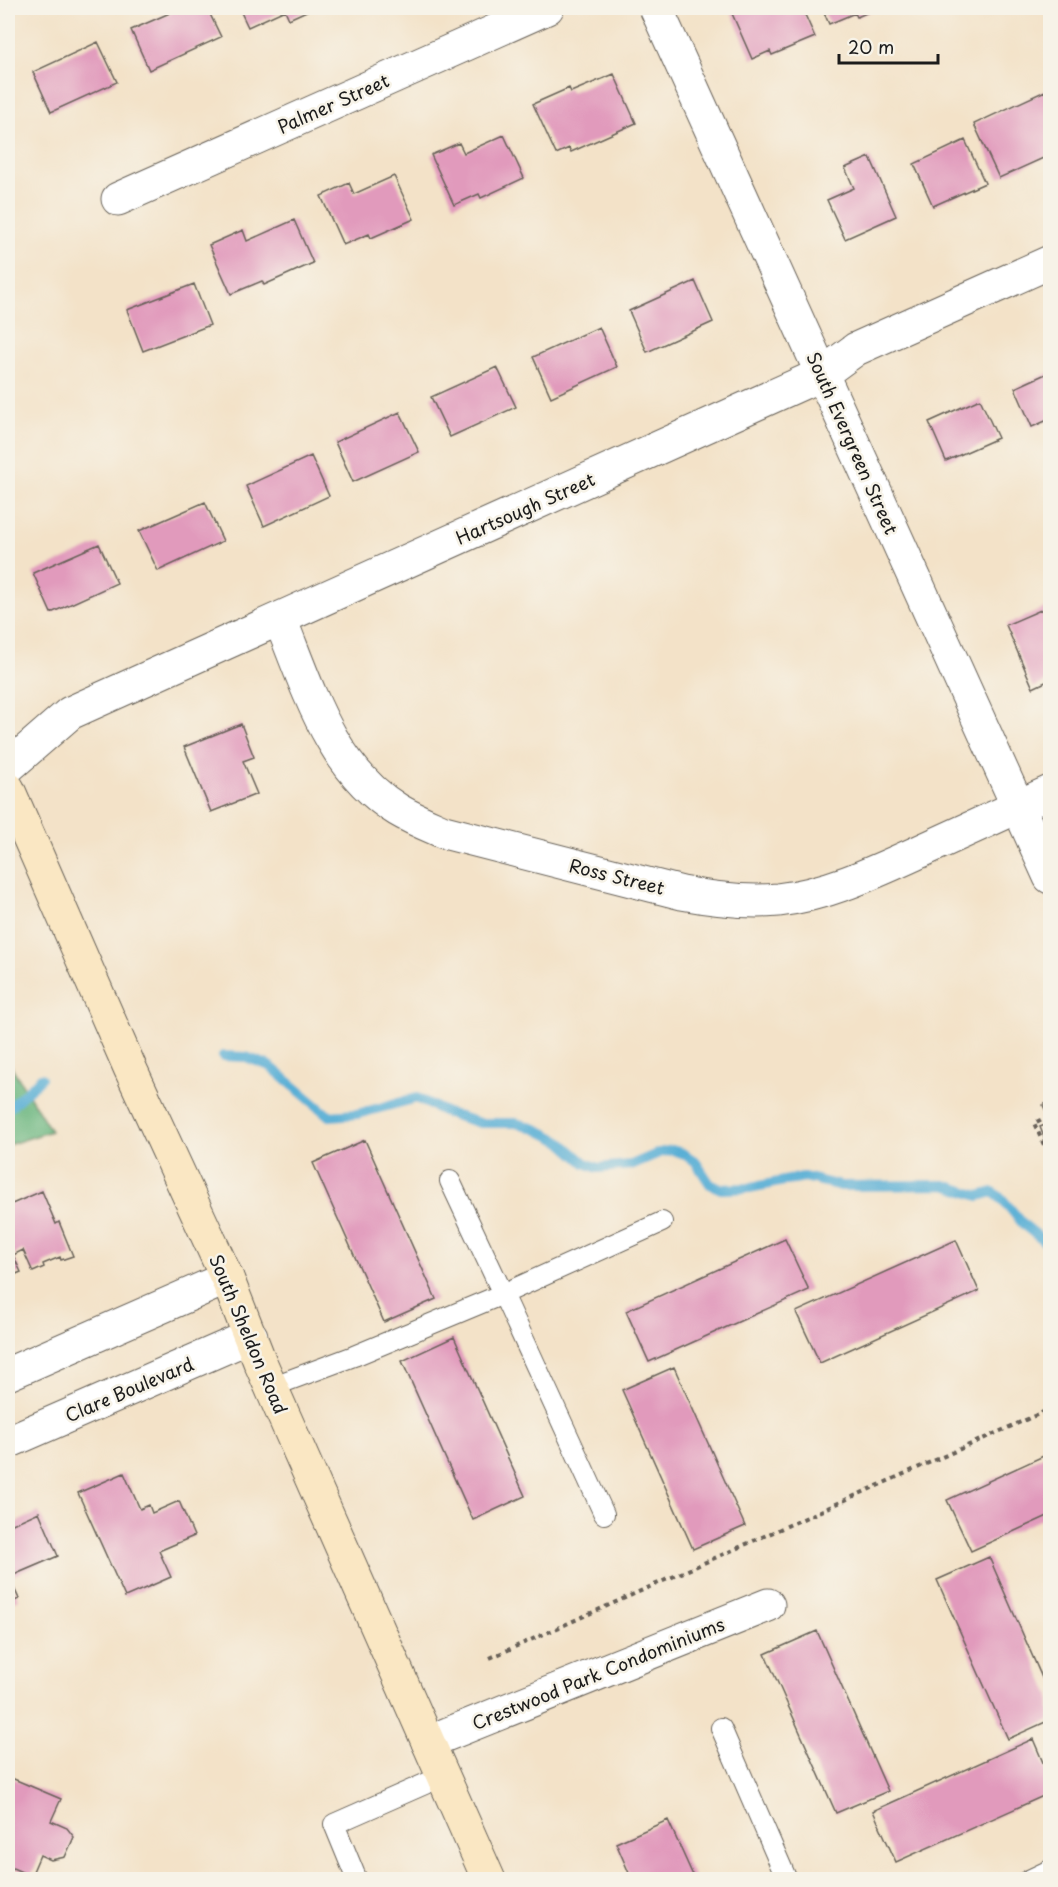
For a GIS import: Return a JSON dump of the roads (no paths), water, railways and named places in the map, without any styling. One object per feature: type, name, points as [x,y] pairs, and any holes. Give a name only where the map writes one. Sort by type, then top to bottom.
[{"type":"main road","name":"South Sheldon Road","points":[[8,789],[130,1068],[227,1278],[271,1387],[489,1880]]},
{"type":"street","name":"Palmer Street","points":[[118,199],[547,8]]},
{"type":"street","name":"South Evergreen Street","points":[[656,8],[1050,878]]},
{"type":"street","name":"Hartsough Street","points":[[8,767],[70,713],[822,374],[856,349],[1050,262]]},
{"type":"street","name":"Ross Street","points":[[280,619],[323,723],[335,746],[362,781],[396,809],[444,832],[682,893],[714,899],[746,901],[778,900],[820,892],[860,878],[1050,792]]},
{"type":"street","points":[[8,1374],[227,1278]]},
{"type":"street","name":"Clare Boulevard","points":[[8,1442],[250,1336]]},
{"type":"street","name":"Crestwood Park Condominiums","points":[[428,1742],[768,1605]]},
{"type":"lane","points":[[450,1181],[604,1514]]},
{"type":"lane","points":[[271,1387],[354,1356],[503,1294],[662,1222]]},
{"type":"lane","points":[[721,1728],[787,1880]]},
{"type":"lane","points":[[357,1880],[334,1824],[443,1776]]},
{"type":"lane","points":[[1029,1880],[1050,1870]]},
{"type":"waterway","points":[[223,1056],[246,1057],[270,1066],[329,1116],[357,1114],[417,1098],[447,1113],[480,1123],[516,1123],[536,1129],[560,1141],[585,1163],[598,1168],[631,1165],[672,1150],[695,1161],[710,1184],[721,1189],[749,1188],[804,1177],[841,1186],[945,1185],[979,1196],[993,1192],[1003,1200],[1024,1225],[1050,1246]]},
{"type":"waterway","points":[[8,1109],[41,1078]]}]
